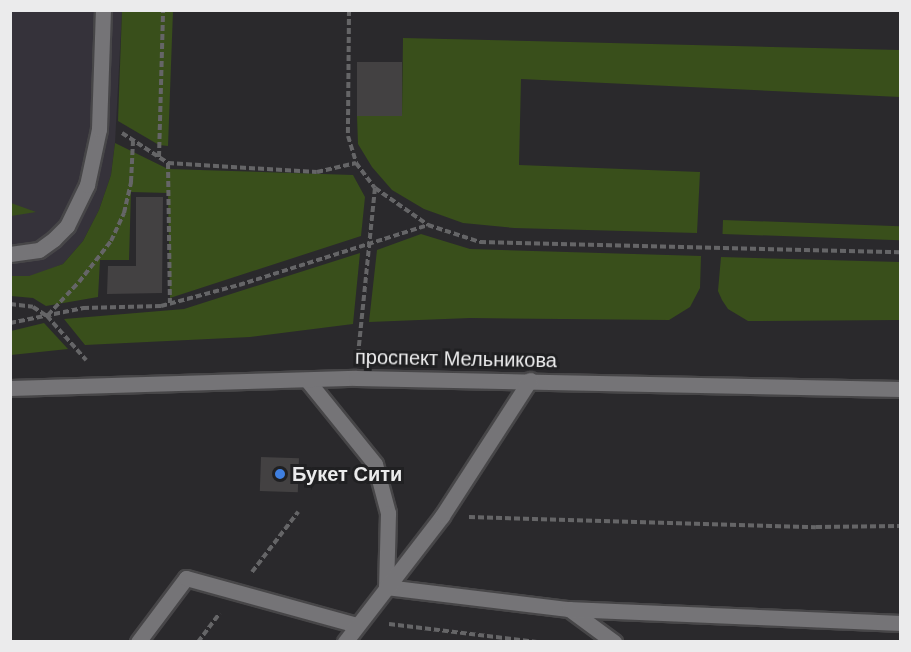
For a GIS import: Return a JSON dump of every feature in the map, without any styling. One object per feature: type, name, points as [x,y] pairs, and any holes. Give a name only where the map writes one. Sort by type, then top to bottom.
[{"type":"street","points":[[10,254],[39,250],[54,239],[67,226],[87,185],[95,157],[99,129],[103,10]]},
{"type":"street","name":"проспект Мельникова","points":[[10,388],[356,378],[900,389]]},
{"type":"street","points":[[307,380],[375,464],[388,513],[386,587]]},
{"type":"street","points":[[345,642],[442,516],[530,380]]},
{"type":"street","points":[[138,642],[186,578],[357,625]]},
{"type":"street","points":[[386,587],[569,609],[900,623]]},
{"type":"street","points":[[569,609],[614,642]]},
{"type":"path","points":[[159,157],[163,10]]},
{"type":"path","points":[[349,10],[348,136],[356,163],[375,188],[428,225],[480,242],[900,252]]},
{"type":"path","points":[[117,129],[168,163],[317,172],[356,163]]},
{"type":"path","points":[[47,316],[79,282],[111,241],[120,222],[131,182],[133,141]]},
{"type":"path","points":[[168,163],[170,304]]},
{"type":"path","points":[[356,378],[375,188]]},
{"type":"path","points":[[10,323],[83,308],[170,304],[428,225]]},
{"type":"path","points":[[10,304],[33,307],[47,316],[74,344],[105,386]]},
{"type":"path","points":[[442,516],[816,526],[900,526]]},
{"type":"path","points":[[383,633],[389,624],[537,642]]},
{"type":"shaded area","points":[[10,11],[122,11],[115,143],[111,175],[99,210],[83,241],[63,264],[31,277],[11,276]]},
{"type":"green space","points":[[122,11],[173,11],[168,146],[159,145],[118,121]]},
{"type":"green space","points":[[403,38],[900,50],[900,97],[521,79],[519,165],[700,172],[697,233],[514,228],[463,223],[424,209],[392,190],[372,167],[358,144],[357,116],[402,116]]},
{"type":"green space","points":[[115,143],[168,169],[353,175],[365,197],[361,236],[170,298],[168,193],[131,192],[129,260],[100,260],[98,297],[46,306],[33,298],[11,296],[11,276],[29,276],[63,264],[83,241],[99,210],[111,175]]},
{"type":"green space","points":[[11,203],[36,212],[11,216]]},
{"type":"green space","points":[[723,220],[900,226],[899,240],[723,234]]},
{"type":"green space","points":[[421,234],[470,249],[701,256],[700,288],[690,307],[669,320],[470,318],[369,322],[377,250]]},
{"type":"green space","points":[[360,253],[353,324],[250,337],[85,345],[64,319],[184,309]]},
{"type":"green space","points":[[721,257],[900,262],[900,320],[748,321],[728,309],[718,291]]},
{"type":"green space","points":[[44,323],[68,349],[11,355],[11,331]]},
{"type":"building","points":[[357,62],[402,62],[402,116],[357,116]]},
{"type":"building","points":[[136,197],[163,197],[162,293],[107,294],[108,266],[136,266]]},
{"type":"building","name":"Букет Сити","points":[[261,457],[299,458],[298,492],[260,491]]},
{"type":"place","name":"Букет Сити","points":[[280,474]]}]
